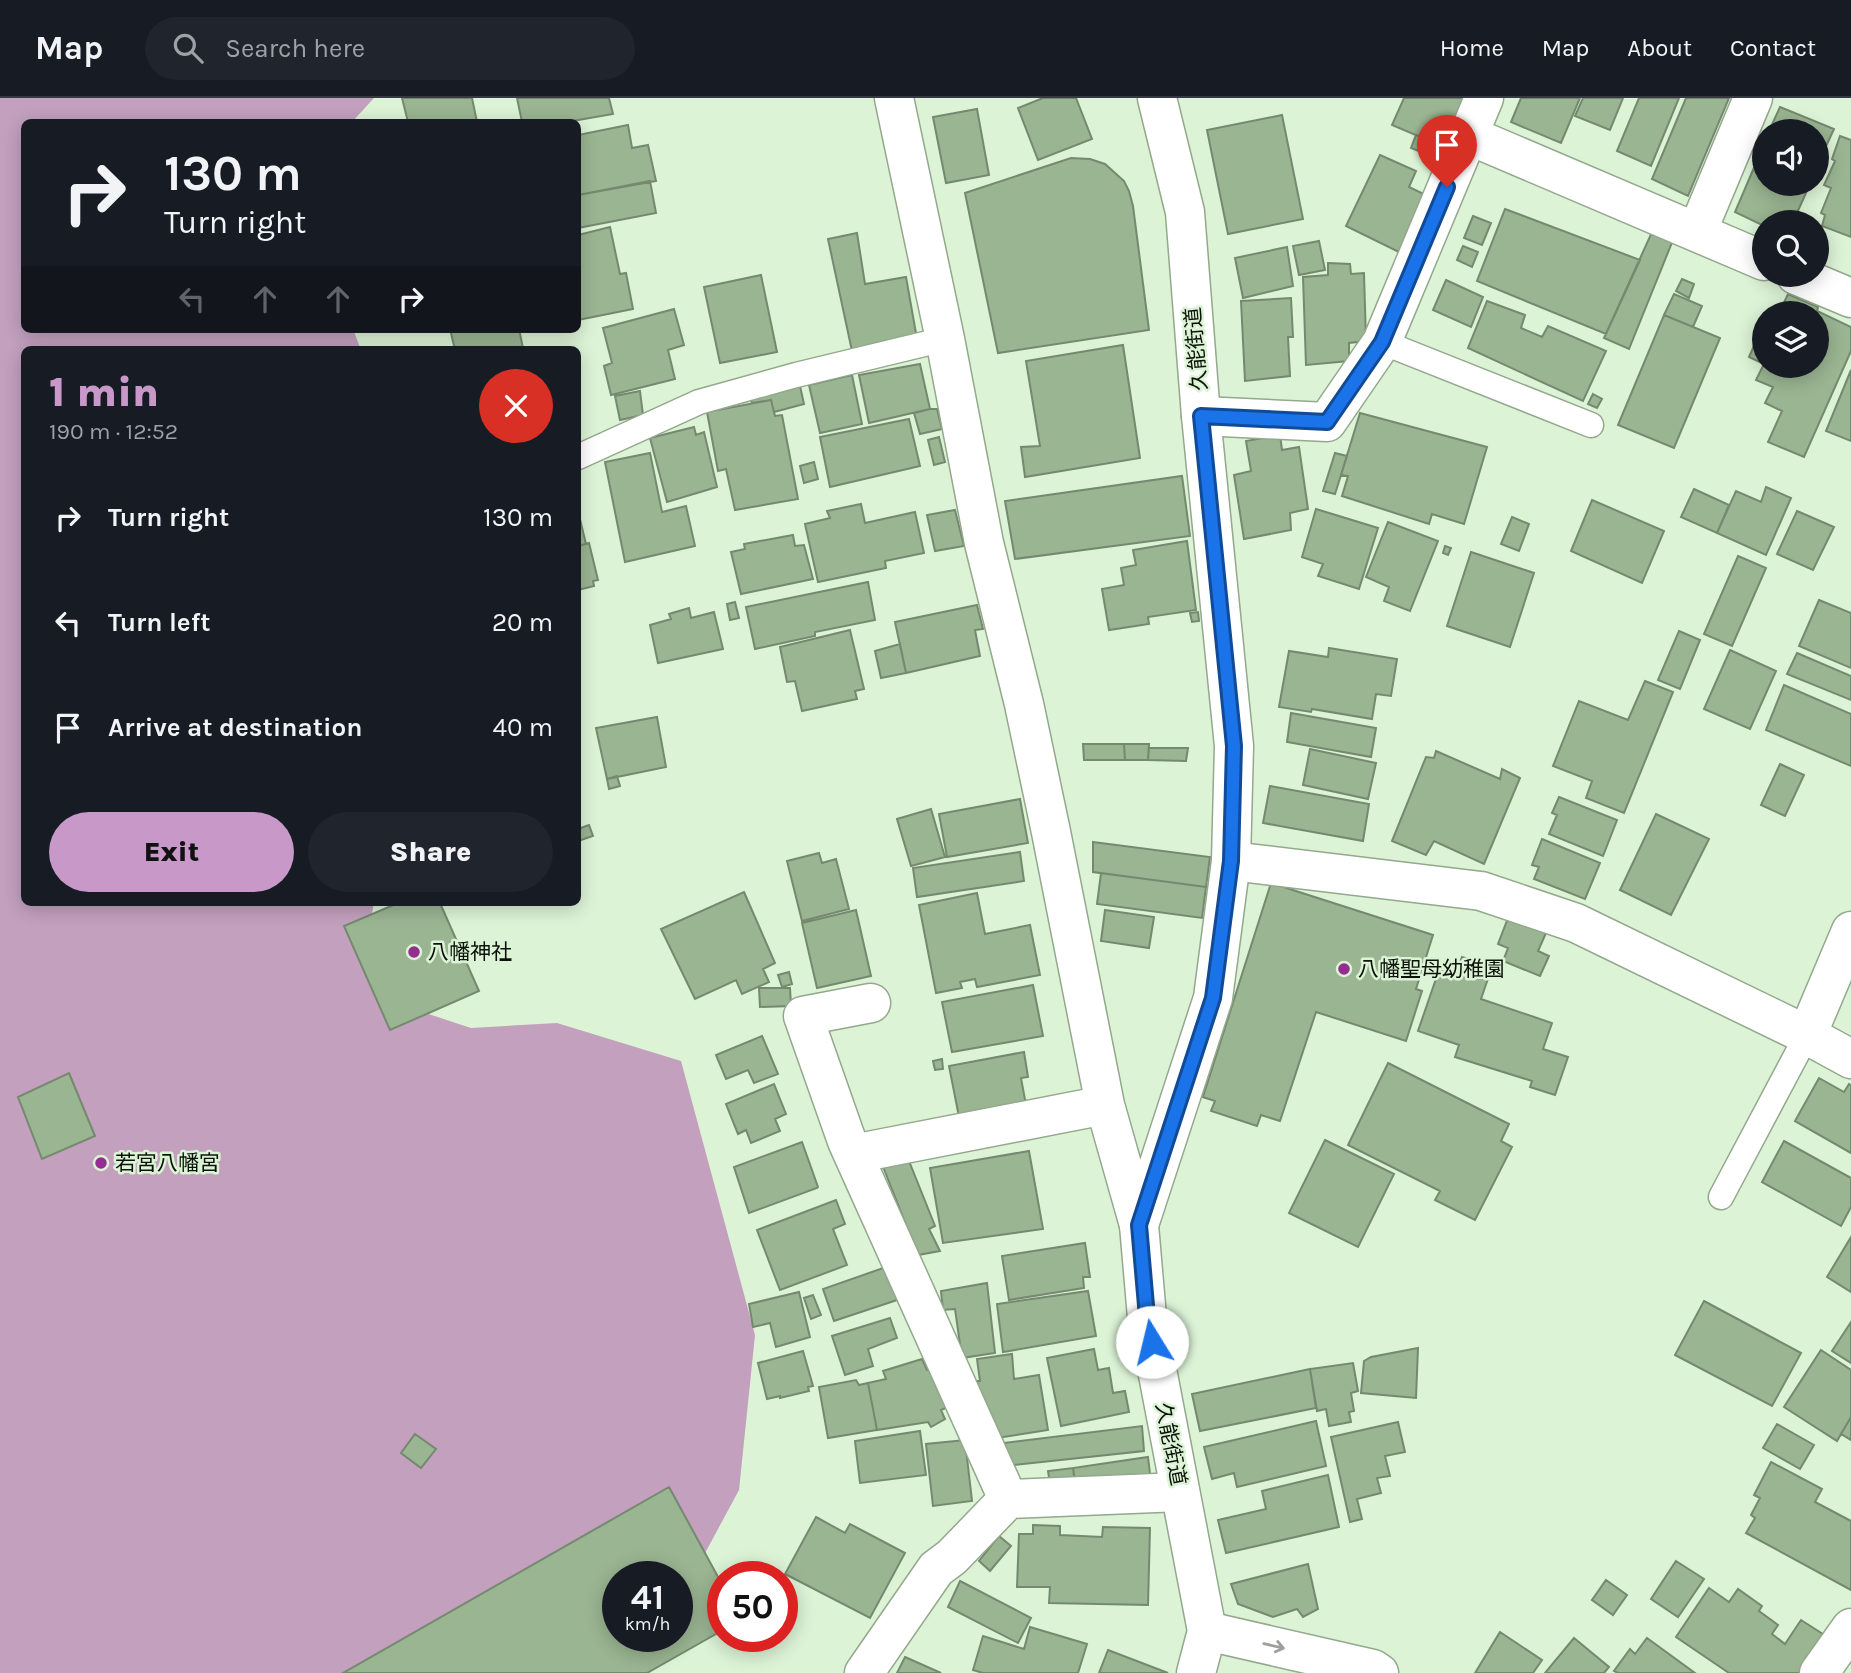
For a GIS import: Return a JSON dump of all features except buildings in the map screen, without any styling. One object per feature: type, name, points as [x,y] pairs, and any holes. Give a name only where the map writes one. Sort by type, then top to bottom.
[{"type":"street","points":[[894,98],[984,543],[1029,729],[1105,1105],[1139,1225]]},
{"type":"street","name":"久能街道","points":[[1157,98],[1185,212],[1201,416],[1234,746],[1231,861],[1213,998],[1139,1225],[1147,1317],[1207,1631],[1196,1673]]},
{"type":"street","points":[[1201,416],[1327,422],[1382,342],[1484,98]]},
{"type":"street","points":[[1697,232],[1753,98]]},
{"type":"street","points":[[1468,135],[1752,256]]},
{"type":"street","points":[[1825,287],[1851,298]]},
{"type":"street","points":[[1231,861],[1481,891],[1576,923],[1851,1059]]},
{"type":"street","points":[[1807,1035],[1851,931]]},
{"type":"street","points":[[872,1003],[803,1016],[853,1154],[1008,1499]]},
{"type":"street","points":[[853,1154],[1105,1105]]},
{"type":"street","points":[[864,1673],[936,1569],[952,1557],[1008,1499],[1180,1492]]},
{"type":"street","points":[[1819,1673],[1851,1628]]},
{"type":"street","points":[[1207,1631],[1373,1669],[1379,1673]]},
{"type":"lane","points":[[581,456],[699,402],[944,339]]},
{"type":"lane","points":[[1382,342],[1591,425]]},
{"type":"lane","points":[[1721,1197],[1807,1035]]},
{"type":"shaded area","points":[[0,98],[374,98],[355,119],[21,119],[21,333],[355,333],[359,346],[21,346],[21,906],[373,906],[365,948],[383,999],[471,1028],[557,1023],[681,1061],[755,1335],[739,1490],[704,1555],[681,1561],[602,1561],[602,1594],[529,1673],[0,1673]]},
{"type":"place","name":"八幡神社","points":[[414,952]]},
{"type":"place","name":"八幡聖母幼稚園","points":[[1344,969]]},
{"type":"place","name":"若宮八幡宮","points":[[101,1163]]},
{"type":"route","points":[[1152,1342],[1147,1317],[1139,1225],[1213,998],[1231,861],[1234,746],[1201,416],[1327,422],[1382,342],[1447,187]]}]
